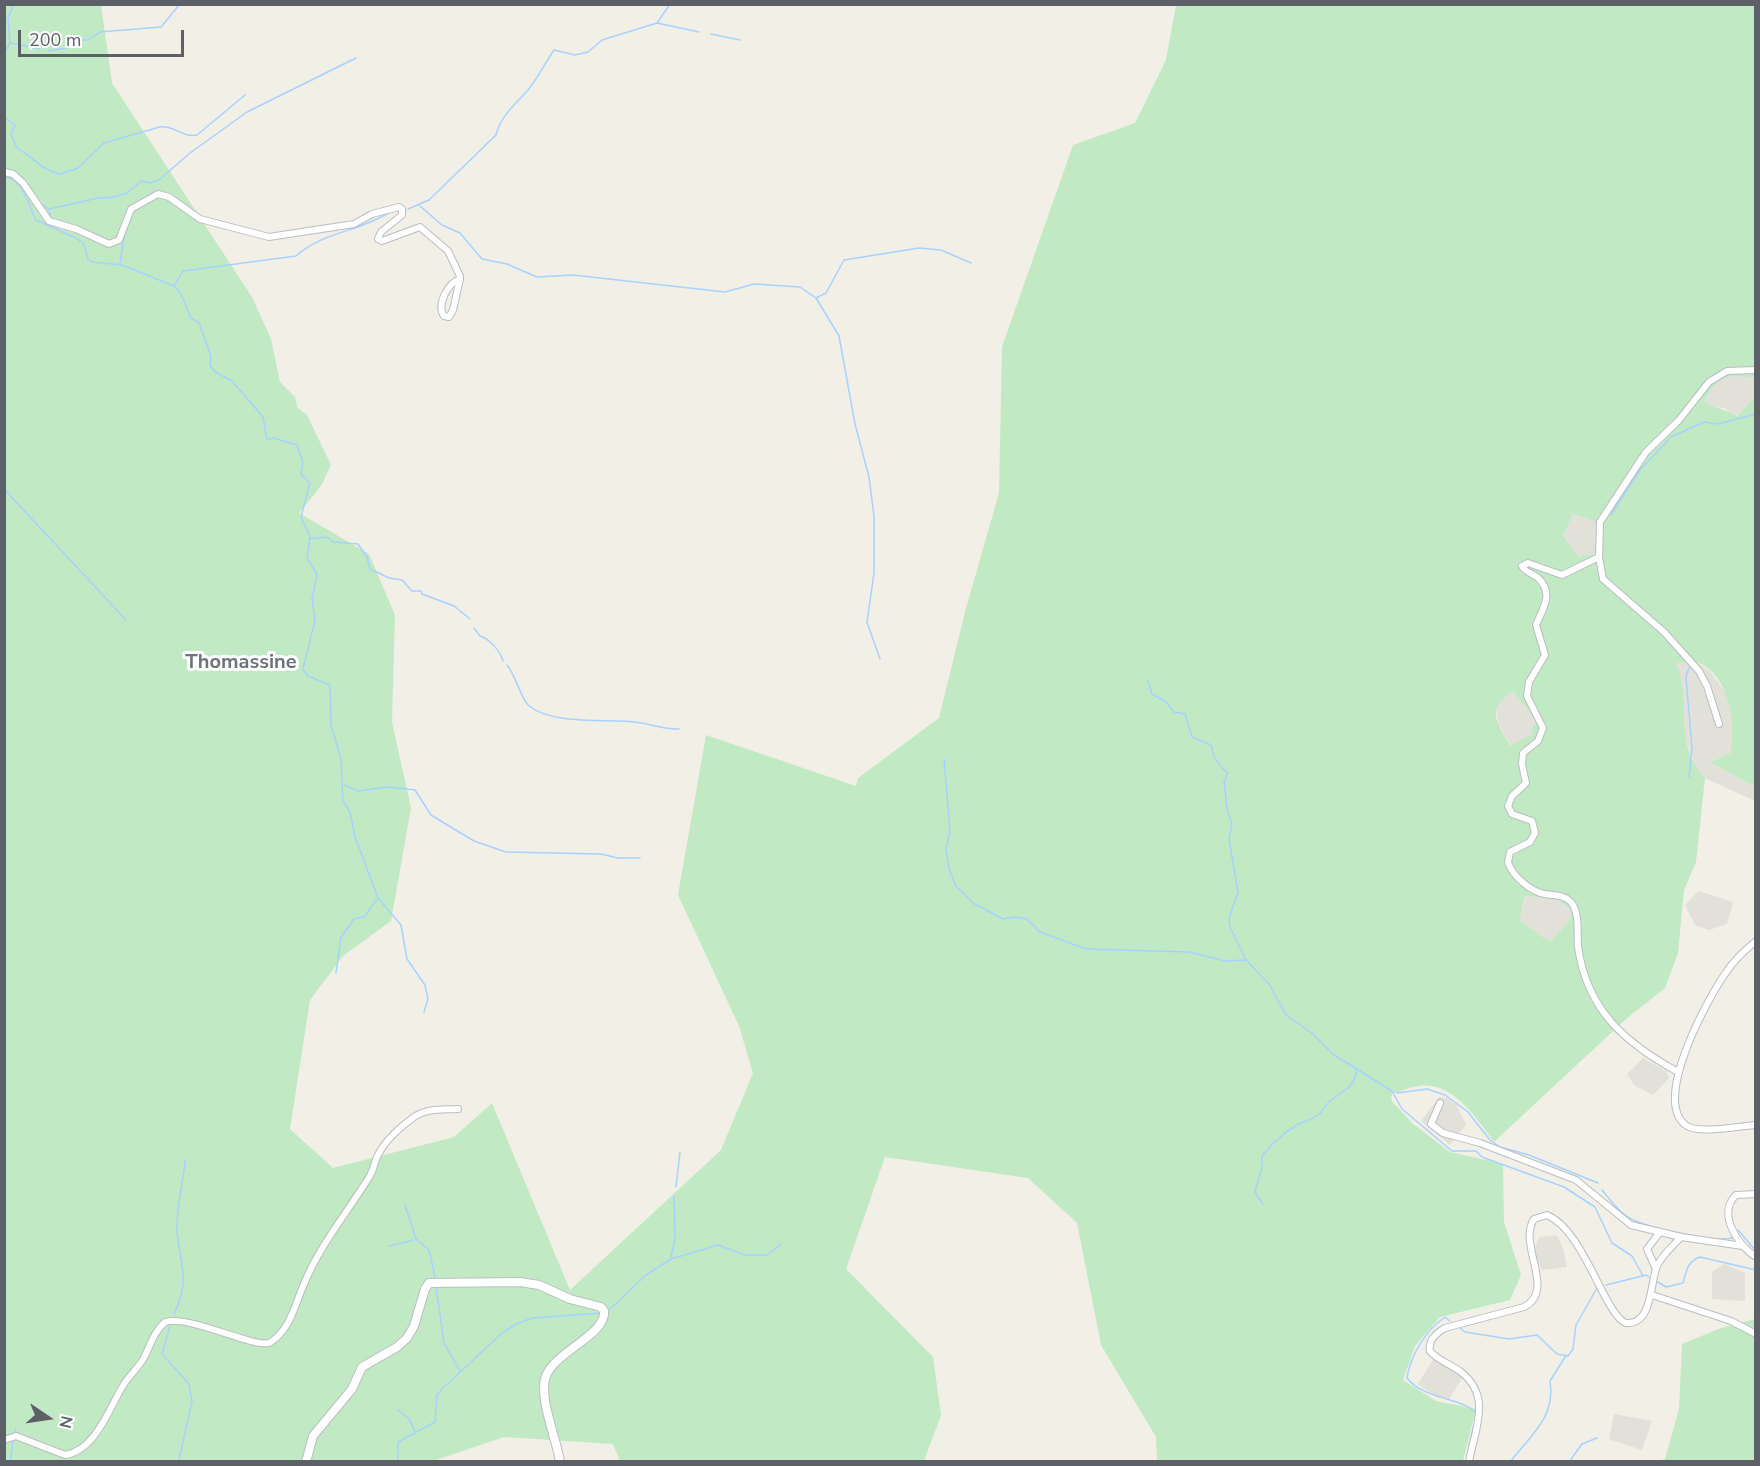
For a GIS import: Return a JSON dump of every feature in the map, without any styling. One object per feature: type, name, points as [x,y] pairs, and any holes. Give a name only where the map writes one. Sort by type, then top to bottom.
[{"type":"street","points":[[4,172],[13,174],[23,183],[49,221],[77,229],[109,244],[119,240],[131,209],[158,194],[169,197],[200,219],[269,237],[354,224],[372,214],[399,207],[402,209],[402,215],[379,234],[378,240],[382,241],[416,227],[423,228],[448,251],[460,273],[460,279],[453,313],[444,316],[441,311],[448,287],[453,281],[460,279]]},
{"type":"street","points":[[1719,724],[1707,686],[1699,671],[1664,632],[1610,587],[1601,574],[1600,519],[1646,452],[1679,420],[1714,377],[1727,371],[1755,370]]},
{"type":"street","points":[[1599,556],[1562,575],[1528,563],[1522,566],[1540,581],[1547,596],[1545,607],[1536,625],[1545,656],[1529,682],[1527,696],[1543,729],[1537,743],[1523,753],[1522,764],[1526,783],[1512,796],[1508,806],[1512,814],[1532,821],[1535,833],[1530,842],[1510,852],[1508,863],[1532,889],[1543,894],[1564,897],[1572,904],[1582,964],[1598,1004],[1613,1024],[1639,1050],[1678,1072]]},
{"type":"street","points":[[1755,940],[1726,972],[1678,1072],[1674,1091],[1676,1106],[1687,1126],[1703,1129],[1755,1125]]},
{"type":"street","points":[[1440,1103],[1431,1124],[1441,1132],[1475,1142],[1576,1180],[1629,1223],[1682,1238],[1743,1246]]},
{"type":"street","points":[[4,1440],[16,1436],[65,1455],[81,1448],[91,1438],[124,1384],[142,1360],[151,1338],[165,1322],[179,1321],[261,1345],[273,1341],[296,1310],[304,1283],[330,1232],[368,1179],[379,1153],[414,1117],[431,1110],[458,1109]]},
{"type":"street","points":[[1755,1194],[1738,1194],[1728,1208],[1730,1223],[1743,1246],[1755,1257]]},
{"type":"street","points":[[1469,1461],[1480,1414],[1479,1401],[1465,1375],[1436,1357],[1430,1351],[1430,1345],[1436,1335],[1445,1328],[1524,1307],[1534,1299],[1538,1292],[1537,1279],[1528,1236],[1534,1219],[1547,1215],[1561,1224],[1598,1279],[1620,1321],[1630,1324],[1637,1320],[1652,1295],[1656,1269],[1682,1238]]},
{"type":"street","points":[[1656,1269],[1647,1249],[1660,1233]]},
{"type":"street","points":[[306,1461],[313,1436],[352,1389],[362,1367],[367,1362],[397,1347],[407,1338],[414,1326],[425,1289],[429,1283],[520,1282],[538,1285],[570,1299],[601,1307],[604,1311],[603,1321],[555,1362],[546,1377],[544,1399],[556,1435],[560,1461]]},
{"type":"street","points":[[1652,1295],[1722,1317],[1755,1334]]},
{"type":"shaded area","points":[[1734,375],[1755,378],[1754,398],[1737,416],[1724,408],[1713,407],[1705,401],[1712,388],[1724,377]]},
{"type":"shaded area","points":[[1573,514],[1595,521],[1596,553],[1579,557],[1563,536]]},
{"type":"shaded area","points":[[1676,662],[1695,662],[1709,670],[1728,696],[1734,739],[1731,753],[1710,762],[1755,787],[1755,801],[1705,778],[1696,768],[1683,732]]},
{"type":"shaded area","points":[[1513,691],[1538,722],[1533,725],[1531,735],[1511,747],[1498,722],[1496,707],[1497,702]]},
{"type":"shaded area","points":[[1699,891],[1733,902],[1727,924],[1709,930],[1695,925],[1685,905]]},
{"type":"shaded area","points":[[1526,896],[1558,899],[1572,911],[1569,921],[1550,942],[1520,921]]},
{"type":"shaded area","points":[[1643,1058],[1666,1071],[1669,1078],[1653,1095],[1634,1085],[1627,1074]]},
{"type":"shaded area","points":[[1439,1097],[1447,1098],[1457,1106],[1466,1125],[1450,1145],[1421,1121]]},
{"type":"shaded area","points":[[1557,1235],[1564,1251],[1567,1267],[1542,1270],[1533,1250],[1540,1237]]},
{"type":"shaded area","points":[[1724,1264],[1745,1273],[1745,1301],[1712,1299],[1712,1272]]},
{"type":"shaded area","points":[[1434,1358],[1463,1377],[1449,1399],[1436,1397],[1418,1384]]},
{"type":"shaded area","points":[[1614,1414],[1652,1421],[1642,1450],[1609,1439]]},
{"type":"green space","points":[[5,5],[101,5],[112,83],[252,297],[271,339],[280,382],[295,397],[297,407],[307,415],[331,465],[321,486],[299,513],[369,554],[395,615],[392,722],[411,808],[391,921],[343,956],[310,1000],[290,1129],[333,1168],[454,1137],[492,1103],[570,1290],[721,1150],[753,1073],[739,1026],[678,895],[706,735],[856,786],[858,778],[939,718],[965,612],[999,493],[1002,347],[1073,145],[1135,123],[1166,60],[1176,5],[1755,5],[1755,378],[1731,376],[1725,378],[1715,385],[1705,401],[1737,416],[1754,398],[1755,389],[1755,787],[1710,762],[1731,753],[1732,741],[1728,700],[1716,676],[1707,667],[1695,662],[1676,663],[1683,692],[1684,721],[1689,750],[1695,765],[1705,778],[1696,862],[1684,890],[1678,953],[1665,988],[1626,1019],[1494,1142],[1472,1113],[1443,1089],[1419,1086],[1392,1094],[1391,1100],[1412,1123],[1450,1152],[1503,1164],[1504,1222],[1521,1275],[1510,1300],[1440,1317],[1415,1346],[1403,1380],[1436,1401],[1476,1409],[1463,1461],[1157,1461],[1156,1437],[1101,1345],[1077,1223],[1028,1178],[885,1157],[846,1269],[933,1357],[941,1415],[924,1461],[620,1461],[613,1444],[504,1437],[430,1462],[5,1462]],"holes":[[[1573,514],[1595,521],[1596,553],[1579,557],[1563,536]],[[1513,691],[1537,722],[1533,725],[1531,735],[1510,746],[1496,716],[1496,710],[1504,698]],[[1525,896],[1558,899],[1572,911],[1569,921],[1550,942],[1520,921]]]},
{"type":"green space","points":[[1755,1319],[1755,1461],[1652,1462],[1665,1459],[1679,1409],[1682,1344],[1721,1328]]},
{"type":"waterway","points":[[4,53],[10,43],[8,18],[14,4]]},
{"type":"waterway","points":[[48,51],[67,48],[73,40],[88,40],[100,32],[161,27],[180,4]]},
{"type":"waterway","points":[[657,23],[670,4]]},
{"type":"waterway","points":[[408,209],[429,200],[496,135],[505,116],[532,85],[554,50],[575,55],[588,52],[602,40],[657,23],[699,32]]},
{"type":"waterway","points":[[711,34],[740,40]]},
{"type":"waterway","points":[[11,43],[39,49]]},
{"type":"waterway","points":[[43,205],[49,209],[98,198],[114,197],[127,193],[141,181],[150,183],[159,180],[190,153],[247,112],[356,58]]},
{"type":"waterway","points":[[4,117],[15,125],[11,135],[17,148],[43,167],[61,174],[78,168],[104,143],[160,127],[170,128],[187,135],[197,135],[245,95]]},
{"type":"waterway","points":[[4,177],[11,178],[21,187],[36,220],[76,238],[84,244],[88,259],[92,262],[122,265],[174,286],[181,294],[191,318],[199,323],[211,356],[210,365],[214,371],[232,381],[263,417],[267,440],[273,438],[297,445],[303,462],[301,474],[310,483],[301,517],[310,537],[307,558],[317,574],[312,599],[315,620],[303,669],[308,676],[330,685],[331,725],[341,759],[343,801],[350,812],[355,837],[378,898],[401,925],[407,959],[425,985],[428,999],[424,1012]]},
{"type":"waterway","points":[[420,206],[442,225],[460,233],[482,259],[507,264],[537,277],[573,275],[725,292],[754,284],[800,287],[816,298],[839,336],[855,424],[869,477],[874,516],[874,573],[867,622],[880,659]]},
{"type":"waterway","points":[[49,210],[51,218]]},
{"type":"waterway","points":[[174,286],[183,271],[296,256],[317,242],[366,224],[390,212]]},
{"type":"waterway","points":[[120,263],[124,236]]},
{"type":"waterway","points":[[816,298],[826,293],[844,260],[919,248],[941,250],[971,263]]},
{"type":"waterway","points":[[1752,373],[1756,374]]},
{"type":"waterway","points":[[1611,515],[1640,470],[1671,437],[1704,422],[1718,424],[1756,414]]},
{"type":"waterway","points":[[4,489],[126,620]]},
{"type":"waterway","points":[[309,539],[327,537],[333,542],[358,544],[367,557],[370,569],[389,578],[402,580],[412,591],[421,591],[422,594],[454,606],[470,619]]},
{"type":"waterway","points":[[474,628],[480,636],[494,646],[503,661]]},
{"type":"waterway","points":[[507,665],[526,703],[539,712],[565,719],[634,722],[679,729]]},
{"type":"waterway","points":[[1689,668],[1686,677],[1692,748],[1689,777]]},
{"type":"waterway","points":[[1148,681],[1152,694],[1166,702],[1174,712],[1185,714],[1192,737],[1211,745],[1217,761],[1228,773],[1224,781],[1227,809],[1232,824],[1229,839],[1238,892],[1229,918],[1230,927],[1246,960]]},
{"type":"waterway","points":[[944,759],[950,831],[946,849],[949,869],[956,886],[973,903],[1003,919],[1015,917],[1027,919],[1040,932],[1086,949],[1189,952],[1225,961],[1246,960],[1269,984],[1286,1015],[1312,1033],[1334,1055],[1392,1091],[1402,1109],[1452,1151],[1476,1151],[1482,1157],[1564,1187],[1595,1207],[1612,1243],[1632,1256],[1643,1276]]},
{"type":"waterway","points":[[345,785],[358,791],[389,787],[415,790],[431,815],[474,841],[506,852],[601,854],[618,858],[640,858]]},
{"type":"waterway","points":[[336,973],[341,937],[354,919],[364,917],[378,898]]},
{"type":"waterway","points":[[1263,1204],[1255,1192],[1262,1167],[1262,1156],[1285,1133],[1320,1114],[1330,1101],[1347,1089],[1357,1071]]},
{"type":"waterway","points":[[1397,1093],[1427,1089],[1445,1095],[1468,1112],[1490,1140],[1500,1147],[1529,1155],[1598,1183]]},
{"type":"waterway","points":[[676,1187],[680,1152]]},
{"type":"waterway","points":[[174,1314],[183,1282],[177,1223],[185,1161]]},
{"type":"waterway","points":[[1602,1190],[1620,1212],[1636,1221],[1696,1236],[1732,1238]]},
{"type":"waterway","points":[[671,1257],[675,1239],[674,1196]]},
{"type":"waterway","points":[[405,1205],[416,1239],[429,1250],[435,1277]]},
{"type":"waterway","points":[[1738,1230],[1756,1251]]},
{"type":"waterway","points":[[389,1246],[414,1240]]},
{"type":"waterway","points":[[608,1311],[646,1275],[671,1259],[718,1245],[745,1255],[767,1255],[781,1244]]},
{"type":"waterway","points":[[1658,1282],[1666,1287],[1683,1283],[1690,1264],[1700,1257],[1756,1270]]},
{"type":"waterway","points":[[1606,1285],[1646,1275],[1649,1277]]},
{"type":"waterway","points":[[436,1287],[444,1343],[460,1371]]},
{"type":"waterway","points":[[1460,1328],[1465,1332],[1509,1339],[1537,1335],[1557,1354],[1568,1356],[1573,1349],[1576,1325],[1597,1288]]},
{"type":"waterway","points":[[398,1462],[398,1442],[435,1422],[437,1395],[502,1333],[518,1323],[533,1318],[601,1313]]},
{"type":"waterway","points":[[1450,1321],[1445,1317],[1425,1336],[1415,1352],[1407,1378],[1424,1391],[1465,1405],[1476,1414]]},
{"type":"waterway","points":[[170,1326],[162,1354],[189,1384],[192,1401],[179,1460]]},
{"type":"waterway","points":[[1510,1462],[1546,1415],[1551,1394],[1550,1381],[1565,1357]]},
{"type":"waterway","points":[[398,1410],[409,1419],[415,1432]]},
{"type":"waterway","points":[[1469,1446],[1474,1424]]},
{"type":"waterway","points":[[1569,1462],[1582,1444],[1597,1438]]},
{"type":"waterway","points":[[10,1462],[13,1441]]},
{"type":"waterway","points":[[1466,1462],[1468,1454]]},
{"type":"district","name":"Thomassine","points":[[241,663]]}]
